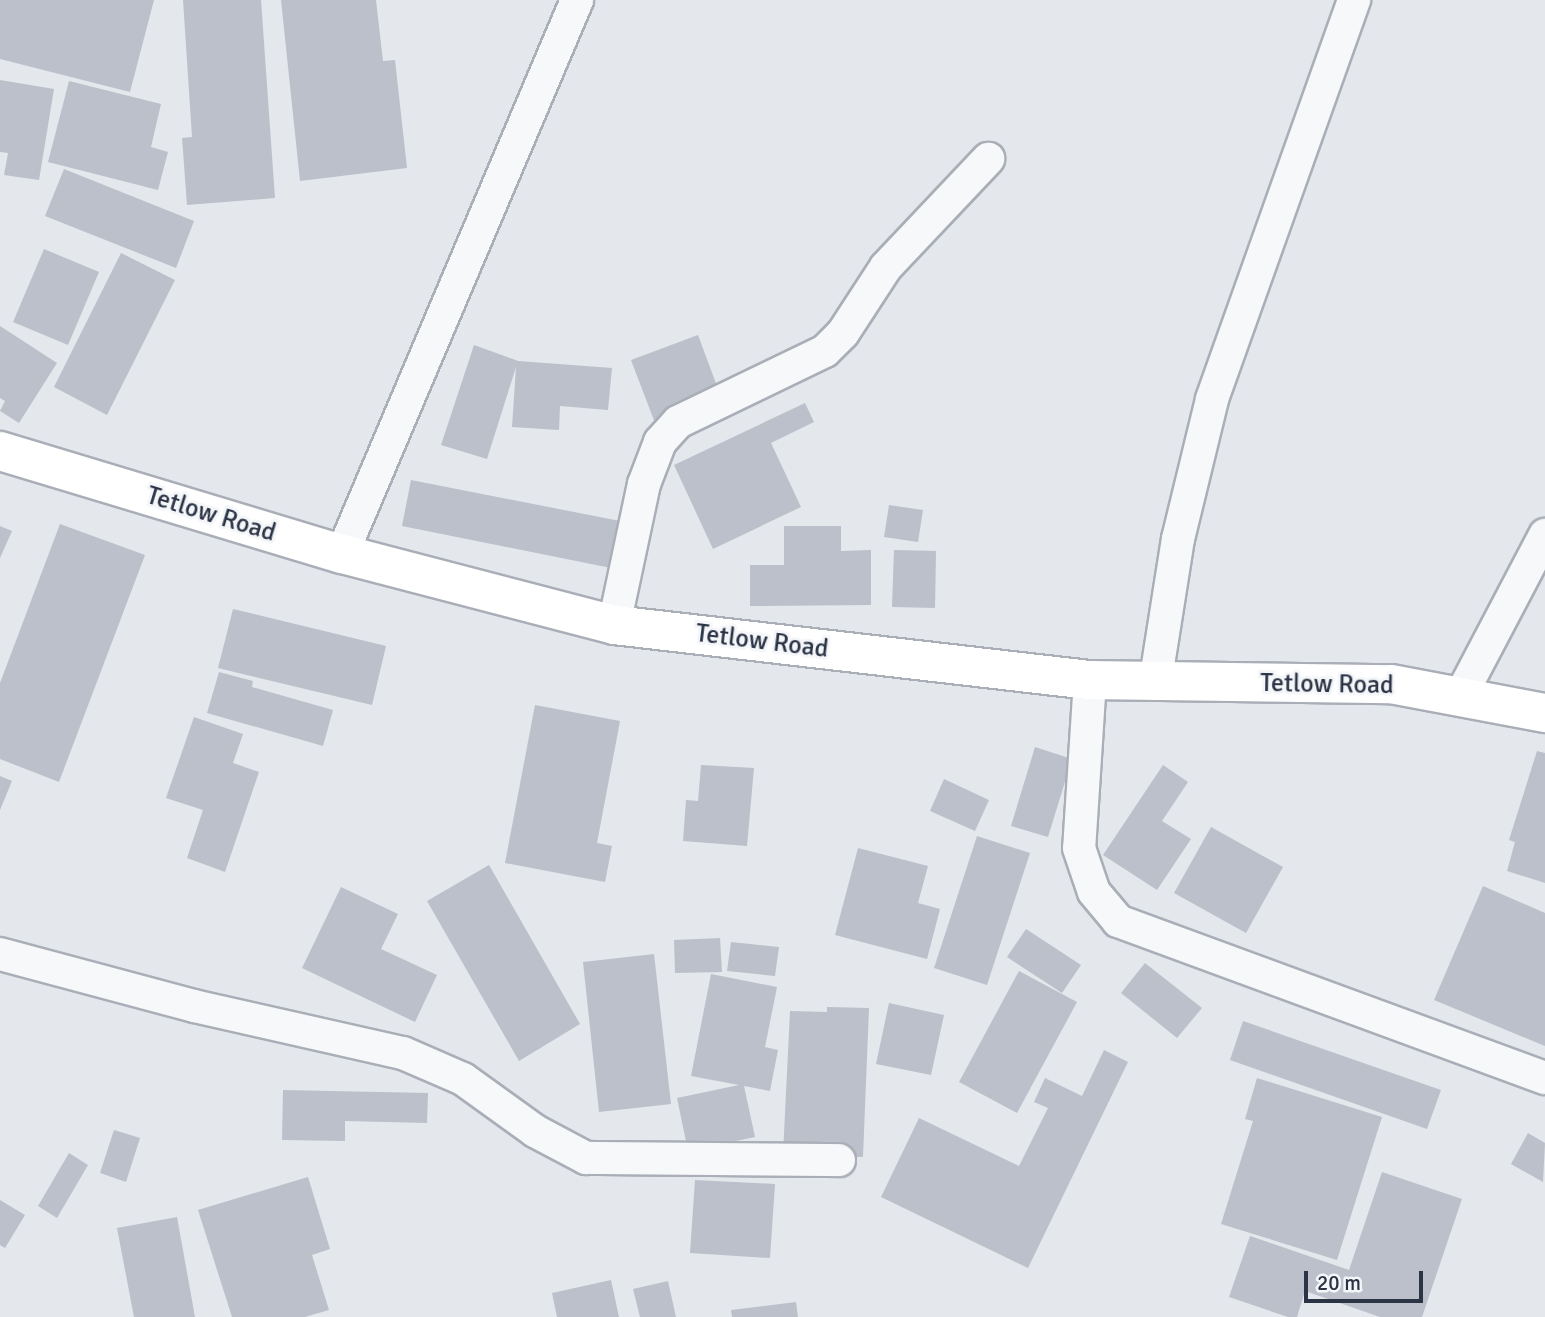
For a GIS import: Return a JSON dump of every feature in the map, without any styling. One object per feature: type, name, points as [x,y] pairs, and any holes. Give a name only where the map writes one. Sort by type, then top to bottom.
[{"type":"street","points":[[342,554],[577,0]]},
{"type":"street","points":[[1155,684],[1178,539],[1212,399],[1354,0]]},
{"type":"street","points":[[614,625],[644,484],[660,442],[678,422],[825,351],[843,333],[886,267],[988,159]]},
{"type":"street","name":"Tetlow Road","points":[[0,451],[342,554],[614,625],[1090,680],[1155,684],[1391,684],[1461,695],[1545,713]]},
{"type":"street","points":[[1461,695],[1545,535]]},
{"type":"street","points":[[1090,680],[1079,848],[1094,892],[1118,921],[1545,1078]]},
{"type":"street","points":[[0,954],[194,1006],[402,1053],[463,1079],[535,1131],[586,1158],[839,1160]]},
{"type":"building","points":[[0,0],[154,0],[130,92],[0,59]]},
{"type":"building","points":[[183,0],[261,0],[275,198],[187,205],[182,138],[192,137]]},
{"type":"building","points":[[281,0],[376,0],[383,61],[395,60],[407,168],[300,181]]},
{"type":"building","points":[[0,80],[54,89],[39,180],[4,175],[8,153],[0,152]]},
{"type":"building","points":[[69,81],[161,104],[151,147],[168,152],[158,190],[48,162]]},
{"type":"building","points":[[64,169],[194,221],[176,268],[45,216]]},
{"type":"building","points":[[44,249],[99,272],[68,345],[13,322]]},
{"type":"building","points":[[121,253],[175,280],[107,415],[54,387]]},
{"type":"building","points":[[0,326],[57,363],[19,423],[0,411],[5,401],[0,398]]},
{"type":"building","points":[[698,335],[721,397],[655,423],[631,360]]},
{"type":"building","points":[[474,345],[518,361],[612,368],[608,410],[560,406],[559,430],[512,427],[516,367],[487,459],[441,445]]},
{"type":"building","points":[[805,403],[814,422],[771,443],[801,507],[713,549],[674,465]]},
{"type":"building","points":[[411,480],[620,521],[611,568],[402,526]]},
{"type":"building","points":[[889,505],[923,510],[918,542],[884,537]]},
{"type":"building","points":[[60,524],[145,555],[59,782],[0,759],[0,683]]},
{"type":"building","points":[[0,526],[12,531],[0,558]]},
{"type":"building","points":[[784,526],[841,526],[841,551],[871,550],[871,605],[750,606],[750,565],[784,565]]},
{"type":"building","points":[[894,550],[936,551],[935,608],[892,607]]},
{"type":"building","points":[[233,609],[386,646],[372,705],[218,668]]},
{"type":"building","points":[[219,672],[253,681],[252,687],[333,710],[323,746],[207,713]]},
{"type":"building","points":[[535,705],[620,721],[597,843],[612,846],[605,882],[505,863]]},
{"type":"building","points":[[194,717],[243,734],[233,763],[259,772],[225,872],[187,858],[203,810],[166,798]]},
{"type":"building","points":[[1035,747],[1072,759],[1048,837],[1011,826]]},
{"type":"building","points":[[1537,751],[1545,753],[1545,883],[1507,871],[1515,842],[1509,840]]},
{"type":"building","points":[[701,765],[754,768],[747,846],[683,841],[686,800],[698,801]]},
{"type":"building","points":[[1163,765],[1188,782],[1162,821],[1191,839],[1157,890],[1103,855]]},
{"type":"building","points":[[0,776],[12,781],[0,810]]},
{"type":"building","points":[[944,779],[989,800],[975,831],[930,811]]},
{"type":"building","points":[[1211,827],[1283,867],[1246,933],[1174,893]]},
{"type":"building","points":[[977,836],[1030,853],[987,985],[934,968]]},
{"type":"building","points":[[858,848],[928,866],[918,903],[940,909],[927,959],[835,935]]},
{"type":"building","points":[[489,865],[580,1024],[519,1061],[427,901]]},
{"type":"building","points":[[1483,886],[1545,913],[1545,1046],[1434,1000]]},
{"type":"building","points":[[341,887],[398,914],[381,949],[437,975],[415,1022],[302,968]]},
{"type":"building","points":[[1026,929],[1081,965],[1062,993],[1007,957]]},
{"type":"building","points":[[720,938],[722,972],[675,973],[674,940]]},
{"type":"building","points":[[731,942],[779,947],[775,976],[727,971]]},
{"type":"building","points":[[654,954],[671,1104],[599,1112],[583,962]]},
{"type":"building","points":[[1145,963],[1202,1008],[1177,1038],[1121,993]]},
{"type":"building","points":[[1019,971],[1077,1002],[1017,1113],[959,1082]]},
{"type":"building","points":[[711,974],[777,987],[765,1047],[778,1050],[770,1091],[744,1086],[755,1137],[688,1151],[677,1098],[739,1085],[691,1076]]},
{"type":"building","points":[[889,1003],[944,1015],[931,1075],[876,1064]]},
{"type":"building","points":[[827,1007],[869,1008],[863,1157],[783,1154],[790,1011],[827,1012]]},
{"type":"building","points":[[1243,1021],[1441,1090],[1427,1129],[1230,1060]]},
{"type":"building","points":[[1104,1050],[1128,1062],[1028,1268],[881,1197],[919,1118],[1019,1166],[1048,1108],[1034,1102],[1045,1078],[1082,1096]]},
{"type":"building","points":[[1257,1078],[1382,1117],[1337,1260],[1221,1224],[1253,1121],[1245,1119]]},
{"type":"building","points":[[283,1090],[428,1093],[427,1123],[345,1121],[345,1141],[282,1140]]},
{"type":"building","points":[[114,1130],[140,1138],[126,1182],[100,1173]]},
{"type":"building","points":[[1528,1133],[1545,1143],[1543,1182],[1511,1164]]},
{"type":"building","points":[[69,1153],[88,1165],[57,1218],[38,1206]]},
{"type":"building","points":[[1382,1172],[1462,1199],[1422,1317],[1380,1317],[1305,1291],[1297,1317],[1288,1317],[1229,1297],[1250,1236],[1349,1270]]},
{"type":"building","points":[[308,1177],[330,1249],[312,1255],[329,1310],[305,1317],[232,1317],[198,1210]]},
{"type":"building","points":[[695,1180],[775,1184],[770,1258],[690,1253]]},
{"type":"building","points":[[0,1200],[25,1215],[5,1248],[0,1245]]},
{"type":"building","points":[[177,1217],[195,1317],[134,1317],[117,1228]]},
{"type":"building","points":[[611,1280],[619,1317],[557,1317],[552,1293]]},
{"type":"building","points":[[668,1281],[676,1317],[640,1317],[633,1289]]},
{"type":"building","points":[[796,1302],[798,1317],[732,1317],[731,1310]]}]
